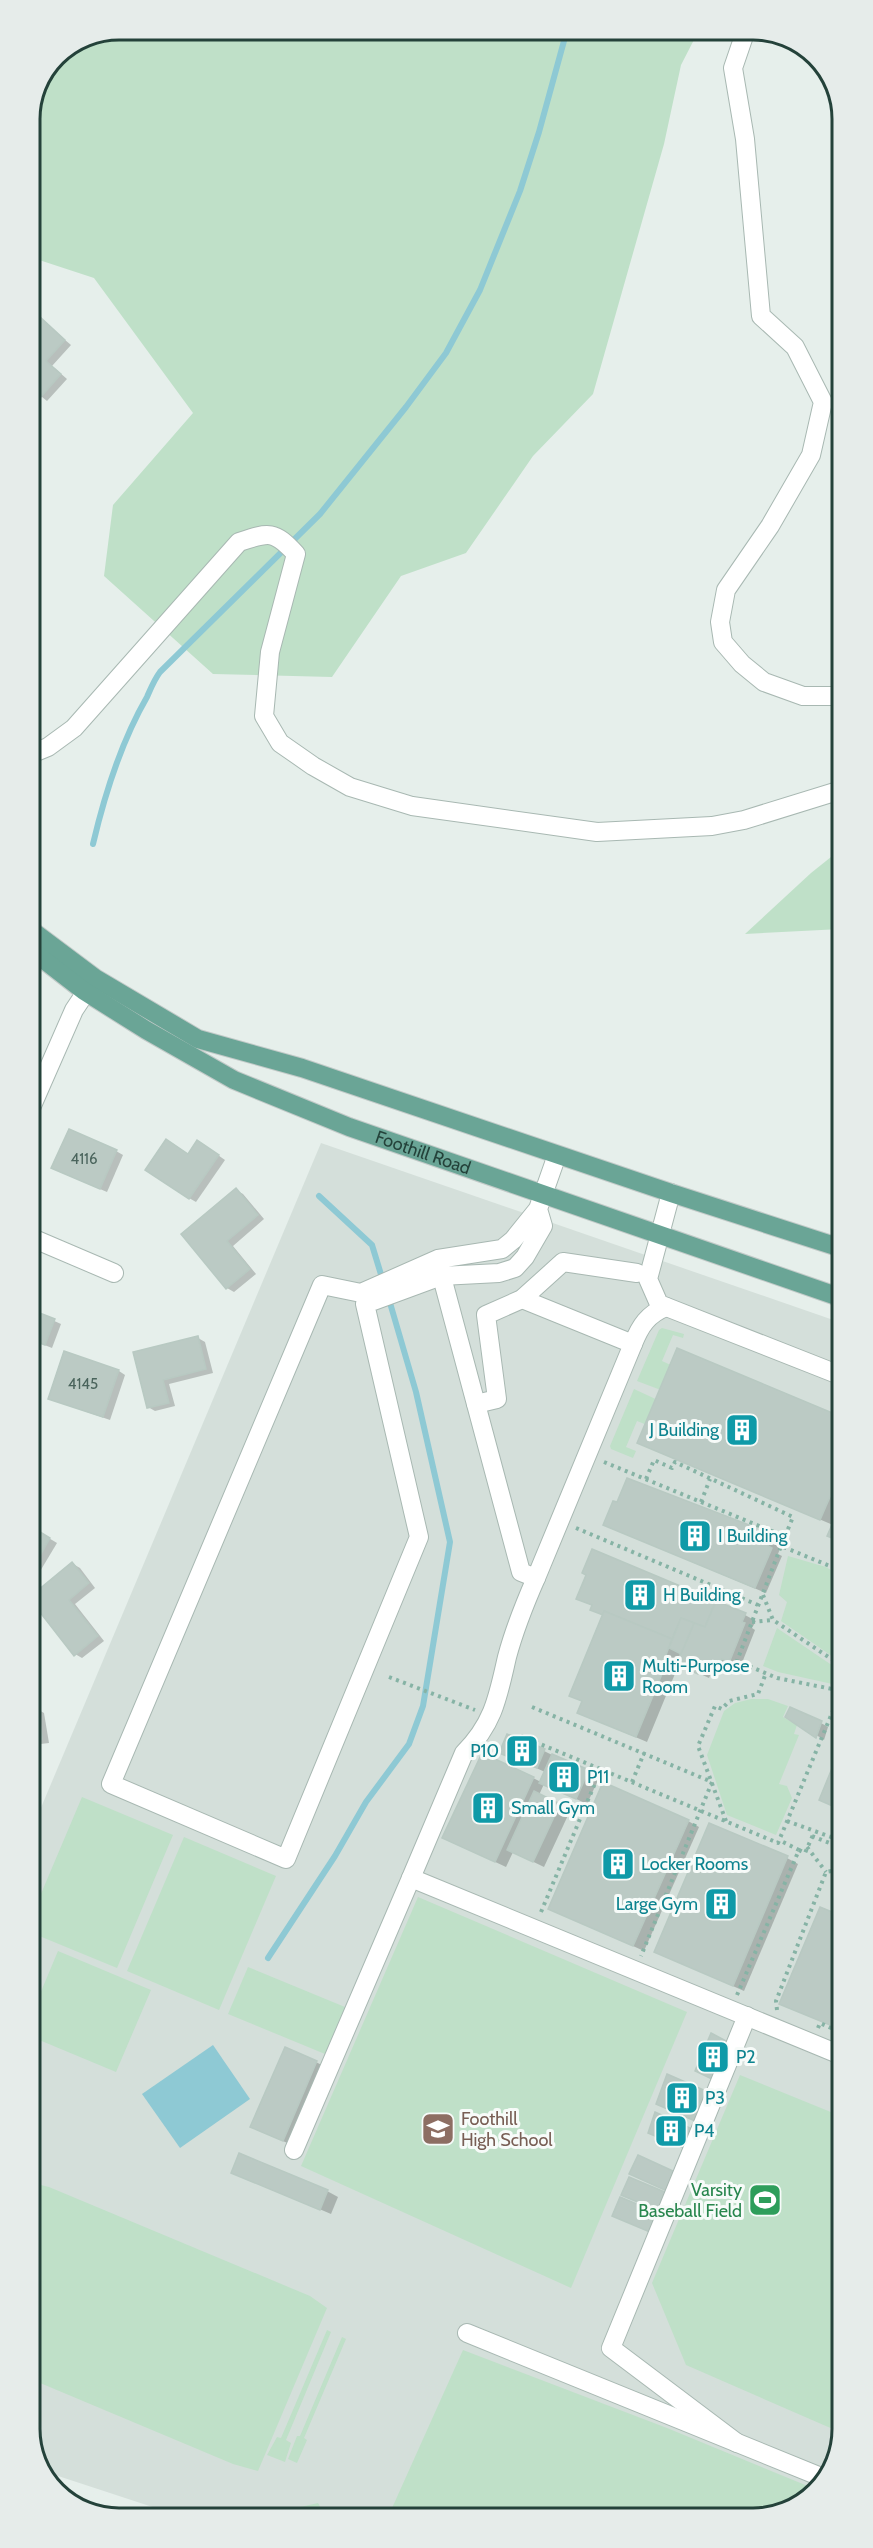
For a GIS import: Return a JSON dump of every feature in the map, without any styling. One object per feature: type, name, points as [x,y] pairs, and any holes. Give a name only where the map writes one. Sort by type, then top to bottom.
[{"type":"main road","name":"Foothill Road","points":[[41,939],[90,985],[146,1030],[234,1080],[541,1201],[660,1235],[832,1295]]},
{"type":"main road","name":"Foothill Road","points":[[41,956],[90,985],[198,1039],[302,1068],[557,1155],[832,1245]]},
{"type":"street","points":[[742,41],[733,68],[745,139],[761,316],[795,347],[823,402],[811,455],[770,526],[726,590],[720,622],[723,642],[742,664],[764,682],[803,696],[832,696]]},
{"type":"street","points":[[41,750],[74,728],[239,542],[266,533],[281,538],[296,555],[270,652],[264,716],[280,743],[313,766],[350,786],[412,806],[597,832],[712,826],[744,820],[832,793]]},
{"type":"street","points":[[41,1087],[90,985]]},
{"type":"street","points":[[439,1267],[365,1304],[419,1537],[286,1859],[111,1785],[322,1285],[361,1293],[439,1267],[499,1273],[515,1268],[525,1257],[543,1226],[541,1201],[557,1155]]},
{"type":"street","points":[[671,1193],[648,1279],[659,1304],[832,1372]]},
{"type":"street","points":[[41,1242],[114,1273]]},
{"type":"street","points":[[476,1404],[498,1399],[486,1315],[522,1299],[563,1262],[637,1273]]},
{"type":"street","points":[[439,1267],[521,1572],[536,1578]]},
{"type":"street","points":[[522,1299],[633,1344]]},
{"type":"street","points":[[294,2150],[464,1753],[475,1743],[492,1716],[501,1689],[507,1655],[536,1578],[633,1344],[646,1320],[666,1306]]},
{"type":"street","points":[[411,1878],[832,2051]]},
{"type":"street","points":[[737,2443],[611,2348],[739,2013]]},
{"type":"street","points":[[466,2333],[817,2475]]},
{"type":"path","points":[[598,1473],[607,1451]]},
{"type":"path","points":[[646,1479],[654,1460],[672,1468],[675,1462],[793,1517],[737,1661],[777,1678],[832,1689]]},
{"type":"path","points":[[603,1461],[786,1538]]},
{"type":"path","points":[[701,1502],[710,1479]]},
{"type":"path","points":[[571,1538],[580,1516]]},
{"type":"path","points":[[575,1527],[759,1605]]},
{"type":"path","points":[[781,1546],[832,1567]]},
{"type":"path","points":[[763,1594],[773,1620],[832,1659]]},
{"type":"path","points":[[752,1622],[773,1620]]},
{"type":"path","points":[[726,1822],[699,1746],[715,1706],[722,1708],[729,1701],[758,1694],[766,1673]]},
{"type":"path","points":[[389,1677],[459,1704]]},
{"type":"path","points":[[532,1707],[712,1782]]},
{"type":"path","points":[[521,1736],[778,1843],[832,1715]]},
{"type":"path","points":[[632,1782],[644,1754]]},
{"type":"path","points":[[549,1891],[601,1769]]},
{"type":"path","points":[[635,1970],[712,1782]]},
{"type":"path","points":[[788,1821],[832,1837]]},
{"type":"path","points":[[779,1840],[805,1853],[814,1831]]},
{"type":"path","points":[[812,1836],[832,1844]]},
{"type":"path","points":[[807,1847],[826,1872]]},
{"type":"path","points":[[739,2013],[799,1850]]},
{"type":"path","points":[[826,1872],[832,1871]]},
{"type":"path","points":[[781,2016],[776,2001],[826,1872]]},
{"type":"path","points":[[816,2031],[820,2023],[832,2028]]},
{"type":"shaded area","name":"Foothill High School","points":[[321,1143],[832,1320],[832,2439],[828,2454],[816,2477],[806,2488],[784,2501],[753,2508],[153,2507],[56,2475],[47,2459],[41,2439],[41,1808]]},
{"type":"green space","points":[[120,41],[693,41],[681,65],[664,144],[593,394],[533,456],[466,553],[401,576],[332,677],[213,674],[104,576],[113,505],[193,413],[94,278],[41,261],[42,104],[54,76],[76,54],[89,47],[104,42]]},
{"type":"green space","points":[[832,856],[832,929],[745,934]]},
{"type":"green space","points":[[662,1328],[684,1334],[683,1338],[673,1335],[662,1361],[675,1367],[666,1392],[637,1381],[659,1330]]},
{"type":"green space","points":[[634,1389],[662,1402],[652,1427],[637,1421],[626,1447],[636,1451],[633,1458],[611,1449],[610,1446]]},
{"type":"green space","points":[[788,1556],[832,1571],[832,1656],[781,1621],[787,1602],[779,1595]]},
{"type":"green space","points":[[777,1628],[832,1665],[832,1684],[778,1672],[763,1666]]},
{"type":"green space","points":[[751,1699],[768,1699],[788,1706],[783,1717],[797,1725],[794,1734],[799,1735],[779,1784],[787,1786],[792,1798],[776,1835],[727,1815],[707,1755],[724,1711],[735,1703]]},
{"type":"green space","points":[[82,1797],[173,1835],[117,1968],[41,1937],[41,1894]]},
{"type":"green space","points":[[184,1837],[276,1876],[219,2010],[127,1971]]},
{"type":"green space","points":[[418,1897],[687,2012],[571,2288],[301,2166]]},
{"type":"green space","points":[[58,1951],[151,1990],[116,2072],[41,2041],[41,1992]]},
{"type":"green space","points":[[248,1967],[345,2007],[325,2054],[228,2014]]},
{"type":"green space","name":"Varsity Baseball Field","points":[[740,2075],[832,2113],[832,2429],[686,2365],[652,2283]]},
{"type":"green space","points":[[41,2185],[310,2296],[327,2308],[258,2471],[233,2464],[41,2383]]},
{"type":"green space","points":[[327,2330],[331,2332],[286,2440],[291,2443],[285,2462],[267,2455],[277,2437],[281,2438]]},
{"type":"green space","points":[[342,2337],[346,2339],[304,2438],[307,2440],[297,2463],[288,2459]]},
{"type":"green space","points":[[463,2350],[667,2428],[808,2486],[784,2501],[753,2508],[392,2507]]},
{"type":"green space","points":[[318,2503],[320,2507],[299,2507]]},
{"type":"water","points":[[213,2045],[250,2099],[180,2148],[142,2094]]},
{"type":"building","points":[[41,318],[65,340],[46,361],[61,374],[41,397]]},
{"type":"building","points":[[69,1129],[117,1150],[100,1189],[51,1168]]},
{"type":"building","points":[[166,1139],[188,1154],[197,1140],[219,1155],[189,1199],[145,1170]]},
{"type":"building","points":[[236,1188],[258,1215],[227,1241],[250,1269],[226,1289],[181,1234]]},
{"type":"building","points":[[41,1314],[55,1319],[45,1345],[41,1343]]},
{"type":"building","points":[[198,1336],[206,1369],[163,1380],[169,1403],[147,1408],[133,1352]]},
{"type":"building","name":"J Building","points":[[677,1348],[832,1413],[832,1492],[820,1520],[637,1443]]},
{"type":"building","points":[[64,1351],[119,1370],[103,1417],[48,1399]]},
{"type":"building","name":"I Building","points":[[627,1478],[757,1528],[755,1532],[771,1539],[768,1546],[772,1548],[755,1588],[603,1525],[613,1501],[617,1502]]},
{"type":"building","points":[[832,1525],[832,1538],[827,1536]]},
{"type":"building","points":[[41,1532],[50,1538],[41,1554]]},
{"type":"building","name":"H Building","points":[[592,1549],[716,1601],[705,1627],[681,1618],[672,1639],[604,1611],[603,1615],[590,1610],[592,1605],[576,1599],[586,1575],[582,1573]]},
{"type":"building","points":[[72,1562],[89,1583],[69,1600],[98,1636],[74,1656],[41,1614],[41,1588]]},
{"type":"building","points":[[716,1601],[746,1613],[742,1622],[745,1623],[729,1663],[722,1659],[717,1668],[703,1662],[698,1674],[676,1664],[694,1623],[705,1627]]},
{"type":"building","name":"Multi-Purpose Room","points":[[604,1611],[672,1639],[666,1655],[669,1657],[636,1737],[577,1713],[582,1701],[569,1696]]},
{"type":"building","points":[[681,1618],[694,1623],[681,1654],[669,1648]]},
{"type":"building","points":[[790,1707],[822,1721],[816,1738],[785,1717]]},
{"type":"building","name":"P10","points":[[507,1734],[545,1749],[537,1768],[499,1753]]},
{"type":"building","name":"Small Gym","points":[[482,1753],[534,1777],[495,1862],[442,1838]]},
{"type":"building","name":"P11","points":[[552,1754],[589,1770],[576,1799],[539,1783]]},
{"type":"building","points":[[832,1768],[832,1806],[819,1800]]},
{"type":"building","name":"Locker Rooms","points":[[603,1782],[689,1820],[633,1946],[548,1909]]},
{"type":"building","points":[[534,1791],[560,1804],[533,1862],[507,1850]]},
{"type":"building","name":"Large Gym","points":[[709,1823],[788,1856],[733,1986],[654,1952]]},
{"type":"building","points":[[820,1907],[832,1912],[832,2026],[779,2004]]},
{"type":"building","name":"P2","points":[[711,2033],[730,2043],[714,2080],[695,2071]]},
{"type":"building","points":[[285,2047],[317,2061],[283,2141],[250,2127]]},
{"type":"building","name":"P3","points":[[667,2074],[708,2092],[695,2121],[656,2104]]},
{"type":"building","name":"P4","points":[[655,2112],[694,2130],[686,2149],[648,2133]]},
{"type":"building","points":[[239,2153],[328,2190],[320,2210],[231,2173]]},
{"type":"building","points":[[638,2155],[675,2172],[667,2191],[629,2174]]},
{"type":"building","points":[[629,2177],[667,2193],[659,2211],[621,2195]]},
{"type":"building","points":[[620,2197],[658,2213],[650,2232],[612,2216]]},
{"type":"waterway","points":[[93,844],[122,750],[160,672],[320,514],[446,353],[480,290],[520,191],[564,41]]},
{"type":"waterway","points":[[319,1196],[372,1245],[383,1281]]},
{"type":"waterway","points":[[268,1958],[335,1856],[366,1802],[409,1744],[423,1706],[450,1542],[416,1392],[388,1296]]},
{"type":"place","name":"J Building","points":[[742,1430]]},
{"type":"place","name":"I Building","points":[[695,1536]]},
{"type":"place","name":"H Building","points":[[640,1595]]},
{"type":"place","name":"Multi-Purpose Room","points":[[619,1676]]},
{"type":"place","name":"P10","points":[[522,1751]]},
{"type":"place","name":"P11","points":[[564,1777]]},
{"type":"place","name":"Small Gym","points":[[488,1808]]},
{"type":"place","name":"Locker Rooms","points":[[618,1864]]},
{"type":"place","name":"Large Gym","points":[[721,1904]]},
{"type":"place","name":"P2","points":[[713,2057]]},
{"type":"place","name":"P3","points":[[682,2098]]},
{"type":"place","name":"Foothill High School","points":[[438,2129]]},
{"type":"place","name":"P4","points":[[671,2131]]},
{"type":"place","name":"Varsity Baseball Field","points":[[765,2200]]}]
